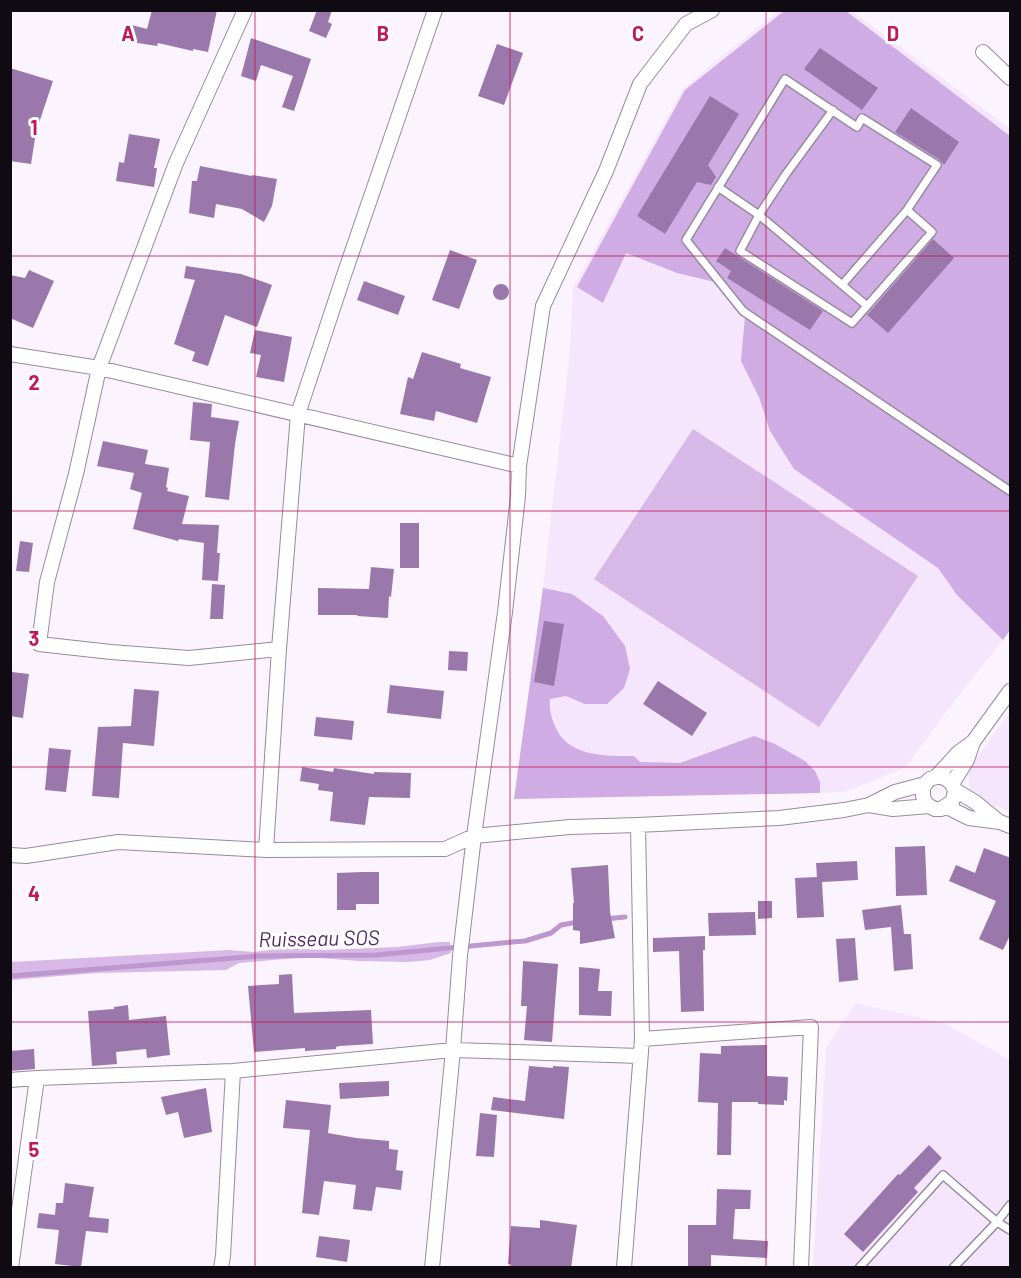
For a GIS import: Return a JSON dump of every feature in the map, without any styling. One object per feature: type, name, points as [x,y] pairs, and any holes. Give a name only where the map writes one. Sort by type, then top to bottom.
[{"type":"street","points":[[245,10],[176,163],[99,368],[76,474],[47,582],[39,644],[189,658],[279,649]]},
{"type":"street","points":[[266,850],[298,414],[435,10]]},
{"type":"street","points":[[432,1268],[460,956],[505,612],[518,496],[519,466],[543,306],[606,171],[640,84],[686,24],[712,10]]},
{"type":"street","points":[[983,52],[1011,78]]},
{"type":"street","points":[[10,354],[99,368],[519,466]]},
{"type":"street","points":[[973,742],[967,760],[953,787],[952,802],[941,809],[929,806],[925,802],[923,789],[958,753],[973,742],[1011,691]]},
{"type":"street","points":[[10,855],[26,856],[118,842],[266,850],[445,849],[474,836],[570,827],[779,818],[844,810],[869,805],[895,792],[942,777],[1005,824]]},
{"type":"street","points":[[869,805],[893,809],[929,806]]},
{"type":"street","points":[[947,807],[969,818],[1005,824]]},
{"type":"street","points":[[624,1268],[642,1039],[638,825]]},
{"type":"street","points":[[642,1039],[811,1027],[801,1268]]},
{"type":"street","points":[[10,1080],[233,1071],[453,1050],[640,1056]]},
{"type":"street","points":[[221,1268],[233,1071]]},
{"type":"street","points":[[11,1268],[37,1078]]},
{"type":"lane","points":[[842,285],[907,210],[937,165],[862,118],[857,127],[785,79],[686,240],[743,311],[1011,490]]},
{"type":"lane","points":[[833,110],[786,174],[759,215],[740,251],[852,323],[932,232],[907,210]]},
{"type":"lane","points":[[718,187],[759,215],[866,305]]},
{"type":"lane","points":[[859,1268],[943,1175],[997,1222],[1011,1230]]},
{"type":"lane","points":[[953,1268],[1011,1205]]},
{"type":"shaded area","points":[[779,11],[852,11],[1010,129],[1010,631],[905,768],[845,792],[514,799],[540,614],[569,359],[573,288],[683,89]]},
{"type":"shaded area","points":[[784,11],[846,11],[1010,136],[1010,630],[1003,640],[957,595],[938,568],[794,469],[770,431],[759,397],[741,361],[745,316],[723,284],[677,273],[626,253],[603,303],[577,287],[685,90]]},
{"type":"shaded area","points":[[693,429],[918,576],[819,727],[594,579]]},
{"type":"shaded area","points":[[543,588],[572,594],[603,616],[625,646],[630,669],[624,688],[607,704],[585,704],[566,696],[550,699],[555,726],[568,744],[588,753],[634,756],[640,762],[680,763],[754,736],[775,744],[805,761],[815,771],[820,782],[820,793],[514,799]]},
{"type":"shaded area","points":[[1010,712],[1010,812],[969,793],[969,768]]},
{"type":"shaded area","points":[[450,942],[451,953],[430,960],[359,961],[306,957],[239,963],[226,970],[97,973],[11,980],[11,962],[229,950],[254,952],[285,948],[324,950],[397,947]]},
{"type":"shaded area","points":[[856,1003],[946,1024],[1010,1060],[1010,1267],[813,1268],[826,1048]]},
{"type":"building","points":[[152,10],[217,10],[208,52],[158,43],[157,46],[125,41],[128,24],[147,29]]},
{"type":"building","points":[[317,10],[332,10],[328,22],[332,24],[326,38],[309,31]]},
{"type":"building","points":[[251,38],[311,59],[294,111],[282,107],[293,76],[261,65],[256,81],[241,76]]},
{"type":"building","points":[[497,44],[523,53],[504,105],[478,96]]},
{"type":"building","points":[[820,48],[878,88],[862,110],[804,69]]},
{"type":"building","points":[[10,68],[53,81],[36,132],[31,164],[10,161]]},
{"type":"building","points":[[710,96],[739,114],[708,165],[716,177],[711,185],[697,182],[665,234],[637,216]]},
{"type":"building","points":[[911,108],[959,142],[944,165],[940,160],[895,132]]},
{"type":"building","points":[[129,134],[160,139],[154,168],[157,168],[154,187],[116,181],[119,162],[124,163]]},
{"type":"building","points":[[200,166],[277,179],[272,206],[264,222],[242,209],[216,204],[214,218],[189,213],[192,181],[197,181]]},
{"type":"building","points":[[933,239],[954,258],[888,333],[867,315]]},
{"type":"building","points":[[725,248],[823,311],[810,330],[727,278],[731,271],[716,261]]},
{"type":"building","points":[[450,250],[477,260],[459,309],[432,300]]},
{"type":"building","points":[[186,266],[241,274],[272,285],[257,327],[225,315],[208,366],[192,361],[195,352],[174,344],[195,280],[184,278]]},
{"type":"building","points":[[29,270],[54,281],[33,328],[10,318],[10,275],[25,278]]},
{"type":"building","points":[[364,281],[405,296],[398,315],[357,300]]},
{"type":"building","points":[[498,284],[504,284],[509,292],[507,298],[498,300],[493,295],[493,289]]},
{"type":"building","points":[[255,330],[292,337],[284,382],[256,377],[261,355],[250,353]]},
{"type":"building","points":[[422,352],[461,364],[460,368],[491,377],[477,423],[436,411],[434,421],[400,414],[408,377],[413,379]]},
{"type":"building","points":[[193,402],[212,404],[211,417],[239,421],[229,500],[205,497],[210,442],[190,440]]},
{"type":"building","points":[[103,441],[148,450],[145,464],[169,468],[167,491],[189,496],[182,524],[219,525],[218,581],[202,580],[204,543],[179,539],[178,541],[133,529],[142,493],[130,489],[134,473],[97,466]]},
{"type":"building","points":[[400,523],[419,523],[419,568],[400,568]]},
{"type":"building","points":[[20,541],[33,543],[29,572],[16,571]]},
{"type":"building","points":[[371,567],[394,569],[388,618],[318,615],[318,588],[369,589]]},
{"type":"building","points":[[212,584],[225,585],[223,619],[210,619]]},
{"type":"building","points":[[544,621],[564,624],[554,686],[534,682]]},
{"type":"building","points":[[449,651],[468,652],[467,671],[448,670]]},
{"type":"building","points":[[12,672],[29,674],[23,718],[10,716]]},
{"type":"building","points":[[658,681],[707,713],[692,736],[643,704]]},
{"type":"building","points":[[390,685],[444,691],[441,719],[387,713]]},
{"type":"building","points":[[134,689],[159,691],[154,746],[123,743],[119,798],[92,796],[98,727],[131,726]]},
{"type":"building","points":[[316,717],[354,721],[352,740],[314,736]]},
{"type":"building","points":[[49,748],[71,750],[66,792],[45,790]]},
{"type":"building","points":[[302,767],[333,772],[334,768],[374,774],[374,772],[411,773],[410,798],[369,797],[365,825],[330,821],[333,792],[318,790],[319,784],[300,781]]},
{"type":"building","points":[[925,846],[927,895],[896,896],[895,847]]},
{"type":"building","points":[[984,848],[1011,858],[1011,933],[1003,950],[979,939],[996,901],[949,881],[956,865],[975,873]]},
{"type":"building","points":[[857,861],[858,880],[822,882],[824,917],[797,918],[795,878],[817,877],[816,863]]},
{"type":"building","points":[[608,865],[610,912],[615,938],[580,944],[580,931],[573,930],[574,903],[571,868]]},
{"type":"building","points":[[379,872],[379,904],[356,904],[356,910],[337,910],[337,873]]},
{"type":"building","points":[[758,901],[772,901],[772,918],[758,919]]},
{"type":"building","points":[[901,905],[904,934],[911,934],[913,969],[894,971],[891,927],[865,930],[862,910]]},
{"type":"building","points":[[755,912],[756,935],[709,936],[708,913]]},
{"type":"building","points":[[705,936],[705,950],[703,950],[704,1011],[681,1012],[679,951],[653,952],[653,938]]},
{"type":"building","points":[[855,938],[858,980],[839,982],[836,939]]},
{"type":"building","points":[[523,961],[558,964],[552,1042],[524,1040],[527,1006],[521,1006]]},
{"type":"building","points":[[579,967],[600,969],[598,991],[612,991],[611,1016],[579,1015]]},
{"type":"building","points":[[292,974],[294,1013],[371,1010],[373,1044],[339,1046],[336,1049],[305,1051],[305,1048],[254,1052],[248,986],[279,984],[279,975]]},
{"type":"building","points":[[128,1005],[129,1020],[166,1016],[170,1055],[147,1058],[146,1049],[116,1052],[117,1064],[92,1066],[88,1011],[114,1009],[114,1007]]},
{"type":"building","points":[[767,1045],[767,1076],[788,1077],[787,1101],[784,1100],[784,1105],[732,1102],[731,1155],[717,1155],[718,1103],[698,1102],[700,1053],[721,1054],[721,1046]]},
{"type":"building","points":[[34,1049],[35,1069],[10,1071],[10,1051]]},
{"type":"building","points":[[529,1066],[569,1067],[564,1119],[491,1110],[493,1097],[525,1101]]},
{"type":"building","points":[[389,1081],[389,1096],[340,1099],[339,1083]]},
{"type":"building","points":[[206,1088],[212,1132],[184,1138],[178,1112],[166,1115],[161,1097]]},
{"type":"building","points":[[286,1100],[331,1105],[328,1133],[389,1141],[389,1149],[398,1150],[396,1170],[403,1171],[401,1190],[376,1187],[372,1211],[353,1209],[356,1185],[324,1181],[319,1215],[302,1213],[310,1130],[283,1128]]},
{"type":"building","points":[[480,1113],[497,1115],[494,1157],[476,1156]]},
{"type":"building","points":[[929,1145],[942,1158],[914,1188],[918,1192],[863,1252],[844,1234],[898,1174],[900,1175]]},
{"type":"building","points":[[65,1183],[94,1187],[89,1217],[109,1219],[108,1233],[86,1231],[81,1267],[55,1264],[59,1230],[37,1228],[39,1213],[55,1215],[56,1203],[63,1203]]},
{"type":"building","points":[[717,1189],[751,1190],[750,1209],[735,1209],[733,1239],[768,1241],[767,1258],[711,1255],[711,1268],[688,1268],[688,1225],[716,1225]]},
{"type":"building","points":[[540,1220],[577,1225],[571,1268],[511,1268],[511,1264],[508,1264],[511,1226],[540,1228]]},
{"type":"building","points":[[319,1236],[350,1240],[347,1262],[316,1257]]},
{"type":"waterway","name":"Ruisseau SOS","points":[[605,919],[625,917]]},
{"type":"waterway","name":"Ruisseau SOS","points":[[10,976],[259,956],[376,955],[525,941],[551,933],[561,925],[578,922]]}]
